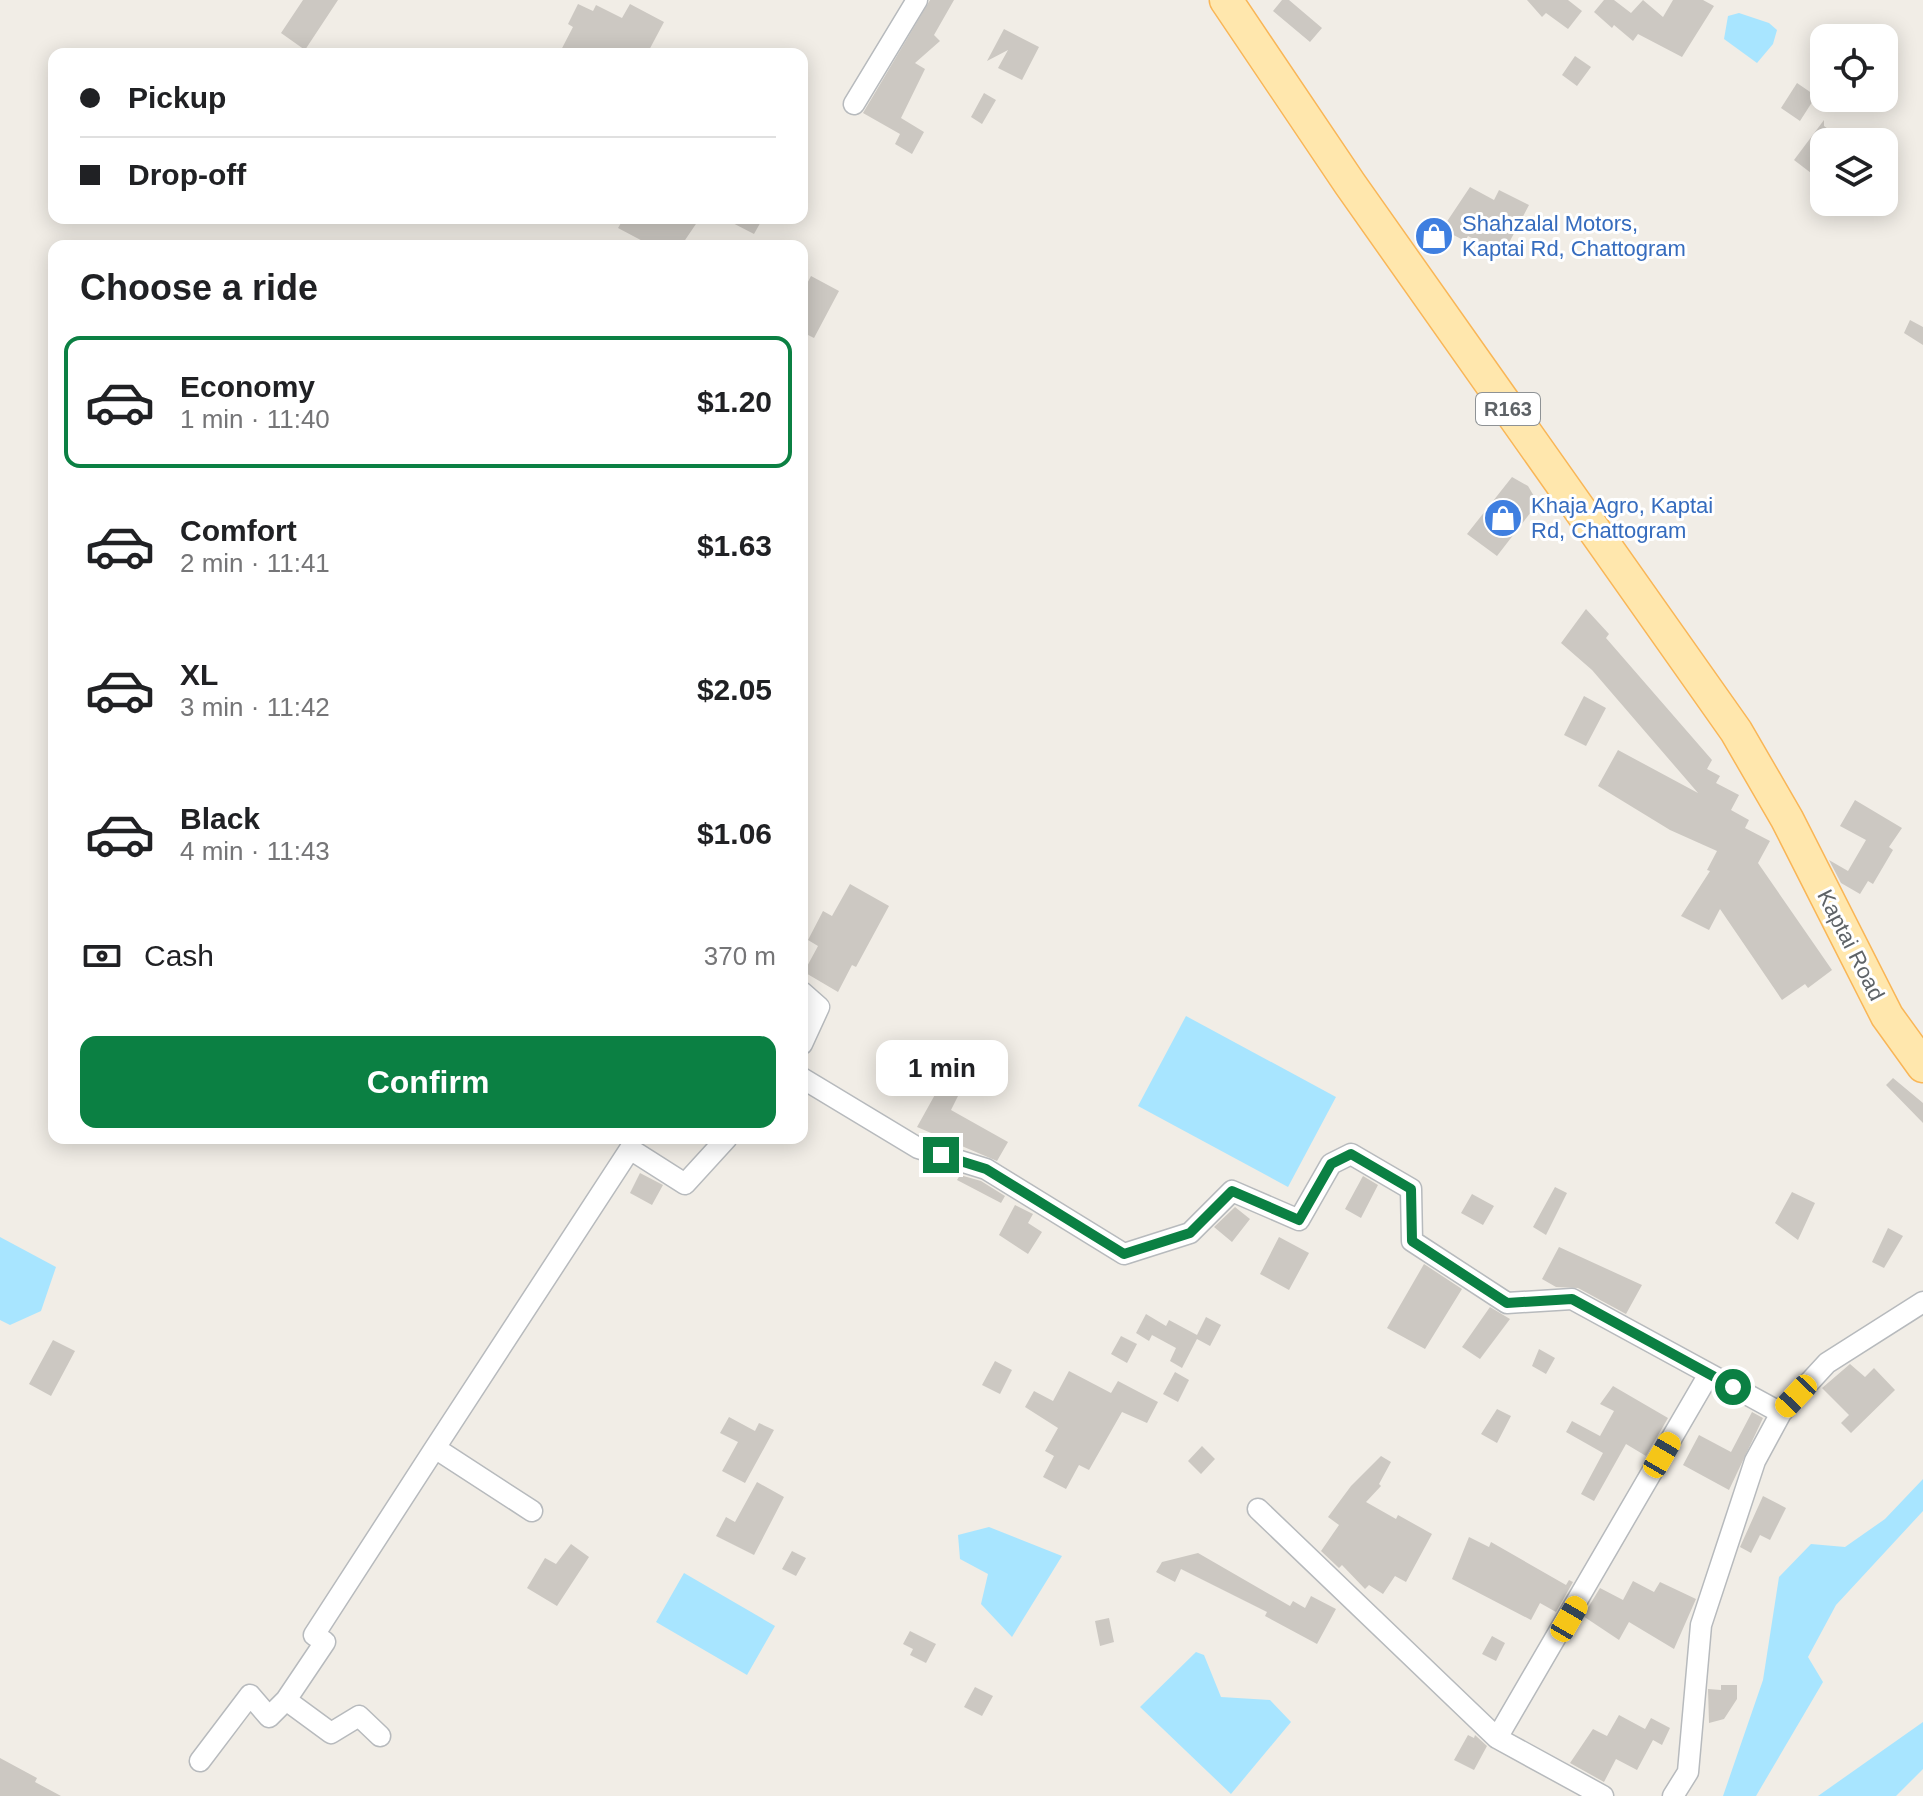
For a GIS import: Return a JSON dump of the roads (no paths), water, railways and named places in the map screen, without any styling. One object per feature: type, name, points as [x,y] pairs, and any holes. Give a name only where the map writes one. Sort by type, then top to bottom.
[{"type":"main road","name":"Kaptai Road","points":[[1226,0],[1385,234],[1736,731],[1787,819],[1887,1016],[1923,1066]]},
{"type":"street","points":[[854,104],[917,0]]},
{"type":"street","points":[[808,997],[819,1007],[808,1031]]},
{"type":"street","points":[[808,1082],[918,1148],[986,1169],[1124,1254],[1190,1233],[1232,1191],[1299,1220],[1331,1164],[1351,1154],[1411,1189],[1412,1241],[1507,1303],[1572,1299],[1781,1413]]},
{"type":"street","points":[[200,1761],[250,1695],[269,1717],[286,1700],[325,1642],[314,1635],[630,1149],[685,1184],[722,1144]]},
{"type":"street","points":[[1673,1796],[1688,1772],[1701,1625],[1755,1461],[1781,1413],[1827,1363],[1923,1302]]},
{"type":"street","points":[[1497,1738],[1709,1374]]},
{"type":"street","points":[[435,1448],[532,1511]]},
{"type":"street","points":[[1258,1509],[1497,1738],[1603,1796]]},
{"type":"street","points":[[286,1700],[331,1733],[359,1716],[380,1736]]},
{"type":"water","points":[[1739,13],[1769,23],[1777,30],[1773,44],[1757,63],[1724,39],[1728,16]]},
{"type":"water","points":[[1186,1016],[1336,1097],[1288,1187],[1138,1106]]},
{"type":"water","points":[[0,1237],[56,1267],[41,1311],[10,1325],[0,1320]]},
{"type":"water","points":[[1923,1479],[1923,1511],[1836,1605],[1808,1657],[1823,1682],[1756,1796],[1723,1796],[1763,1680],[1779,1577],[1811,1544],[1845,1547],[1885,1519]]},
{"type":"water","points":[[989,1527],[1062,1556],[1012,1637],[981,1604],[988,1574],[960,1559],[958,1535]]},
{"type":"water","points":[[684,1573],[775,1626],[747,1675],[656,1622]]},
{"type":"water","points":[[1196,1652],[1204,1655],[1221,1697],[1270,1700],[1291,1722],[1231,1794],[1140,1707]]},
{"type":"water","points":[[1923,1722],[1923,1769],[1896,1796],[1818,1796]]},
{"type":"place","name":"Shahzalal Motors, Kaptai Rd, Chattogram","points":[[1434,236]]},
{"type":"place","name":"Khaja Agro, Kaptai Rd, Chattogram","points":[[1503,518]]}]
